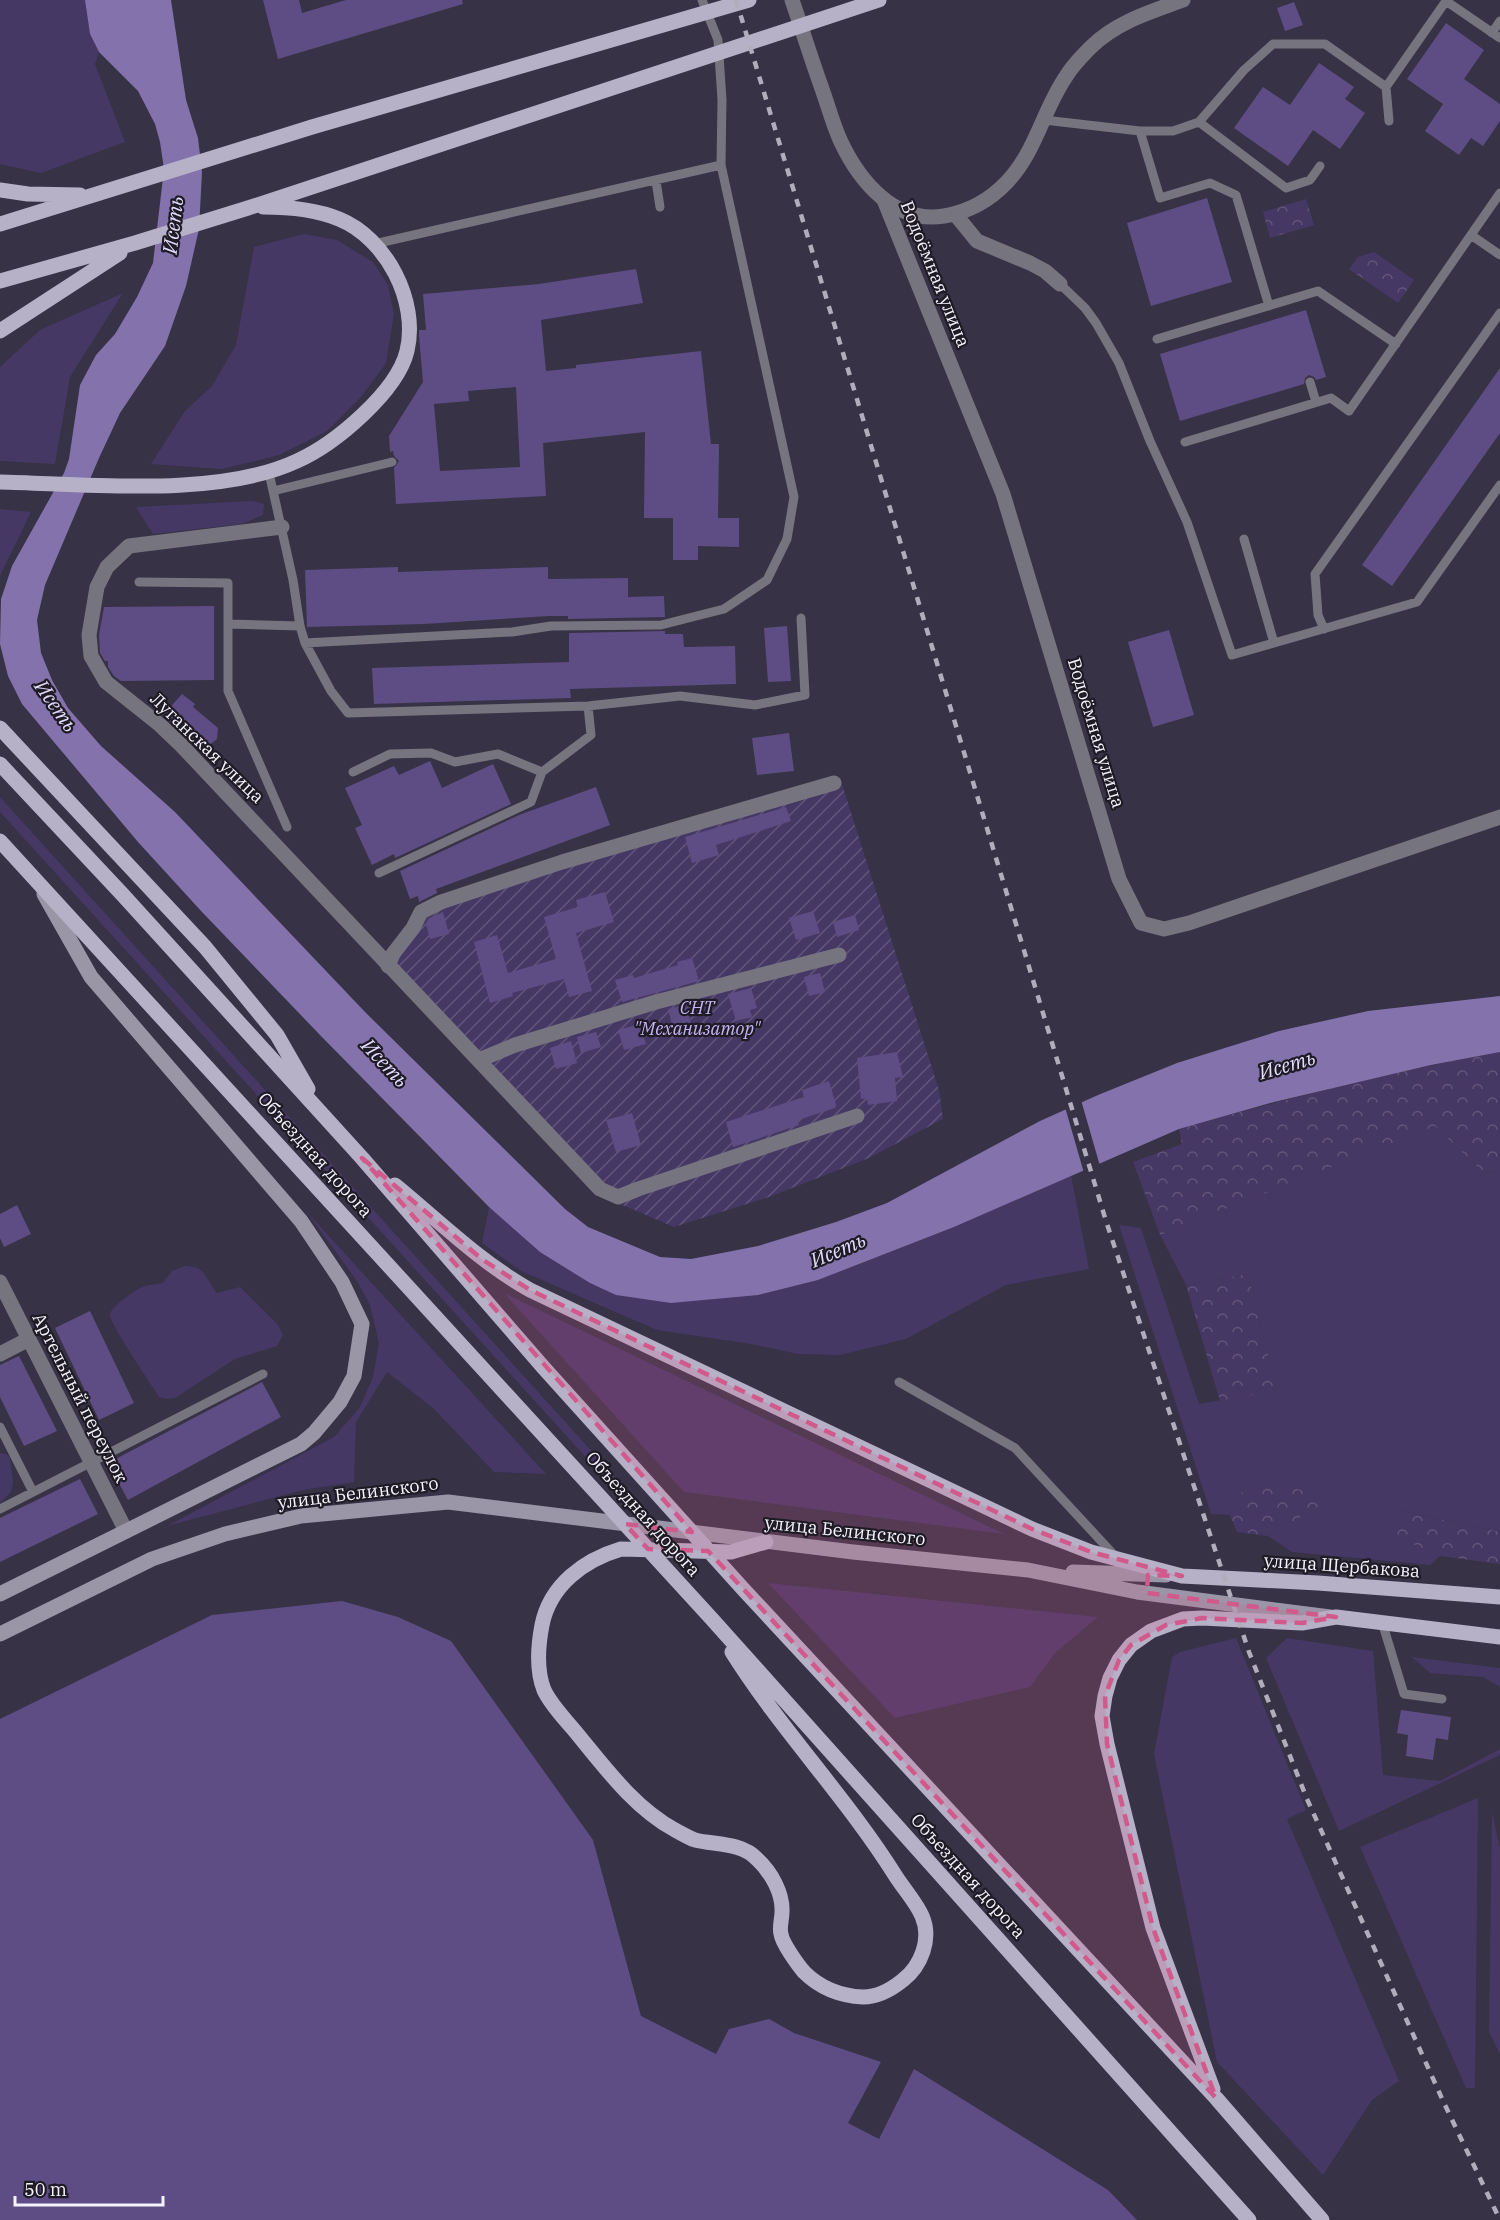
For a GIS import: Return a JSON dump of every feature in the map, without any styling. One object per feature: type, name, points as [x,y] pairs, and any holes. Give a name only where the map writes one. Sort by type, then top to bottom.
[{"type":"main road","points":[[0,224],[312,127],[749,0]]},
{"type":"main road","points":[[0,281],[248,208],[879,0]]},
{"type":"main road","points":[[0,190],[28,194],[95,195]]},
{"type":"main road","points":[[0,482],[142,485],[212,483],[269,472],[322,449],[360,417],[401,368],[407,350],[408,312],[401,287],[391,265],[360,231],[340,219],[321,213],[284,207],[248,208]]},
{"type":"main road","points":[[0,332],[135,243]]},
{"type":"main road","points":[[0,728],[205,947],[277,1035],[323,1114]]},
{"type":"main road","points":[[0,764],[323,1114]]},
{"type":"main road","name":"Объездная дорога","points":[[0,841],[711,1618],[1249,2220]]},
{"type":"main road","points":[[0,849],[18,861]]},
{"type":"main road","points":[[0,1594],[301,1444],[314,1433],[340,1402],[354,1376],[362,1324],[342,1282],[302,1221],[91,977],[38,883]]},
{"type":"main road","name":"Объездная дорога","points":[[323,1114],[543,1367],[736,1582],[1216,2098],[1323,2220]]},
{"type":"main road","name":"улица Щербакова","points":[[362,1158],[483,1260],[530,1290],[1032,1529],[1091,1552],[1182,1576],[1318,1583],[1500,1597]]},
{"type":"main road","name":"улица Белинского","points":[[0,1634],[152,1559],[225,1534],[301,1516],[448,1502],[766,1542],[1023,1570],[1182,1576]]},
{"type":"main road","points":[[711,1618],[753,1685],[872,1838],[923,1917],[926,1939],[921,1958],[910,1974],[890,1990],[868,1997],[849,1996],[824,1988],[803,1970],[781,1935],[783,1908],[775,1883],[756,1856],[732,1846],[696,1840],[652,1815],[620,1784],[559,1712],[545,1693],[540,1678],[538,1647],[549,1605],[569,1577],[582,1566],[621,1550],[731,1552],[766,1542]]},
{"type":"main road","name":"улица Белинского","points":[[1023,1570],[1137,1592],[1336,1617]]},
{"type":"main road","points":[[1216,2098],[1153,1928],[1107,1744],[1102,1716],[1110,1678],[1119,1660],[1131,1645],[1150,1631],[1183,1619],[1302,1623],[1336,1617],[1500,1637]]},
{"type":"street","points":[[792,0],[840,141],[857,171],[884,200],[910,215],[937,218],[974,207],[994,195],[1007,182],[1032,145],[1066,75],[1092,46],[1114,28],[1183,0]]},
{"type":"street","name":"Водоёмная улица","points":[[884,200],[1003,494],[1119,879],[1141,923],[1164,929],[1190,923],[1500,816]]},
{"type":"street","points":[[955,214],[977,240],[1030,263],[1045,271],[1060,284]]},
{"type":"street","name":"Луганская улица","points":[[282,526],[129,546],[107,567],[97,587],[89,634],[91,656],[106,682],[181,745],[600,1189],[618,1197],[638,1188],[857,1116]]},
{"type":"street","points":[[388,966],[393,954],[413,928],[421,912],[441,902],[562,862],[834,783]]},
{"type":"street","points":[[479,1060],[515,1045],[656,1002],[839,955]]},
{"type":"street","name":"Артельный переулок","points":[[0,1282],[126,1531]]},
{"type":"street","points":[[0,1354],[29,1339]]},
{"type":"lane","points":[[305,643],[513,632],[551,626],[662,625],[724,609],[767,580],[787,539],[794,497],[721,165],[722,100],[718,40],[702,0]]},
{"type":"lane","points":[[1389,122],[1386,87],[1446,1],[1496,35],[1500,21]]},
{"type":"lane","points":[[1044,120],[1140,131],[1173,131],[1199,122],[1244,70],[1273,44],[1325,44],[1386,87]]},
{"type":"lane","points":[[1199,122],[1286,188],[1310,180],[1320,166]]},
{"type":"lane","points":[[1140,131],[1160,198],[1210,183],[1236,195],[1269,306]]},
{"type":"lane","points":[[374,244],[721,165]]},
{"type":"lane","points":[[656,181],[660,207]]},
{"type":"lane","points":[[1185,442],[1331,398],[1349,411],[1500,193]]},
{"type":"lane","points":[[1471,235],[1500,255]]},
{"type":"lane","points":[[1060,284],[1096,323],[1119,363],[1186,522],[1232,655],[1417,602],[1500,485]]},
{"type":"lane","points":[[1157,339],[1318,291],[1396,344]]},
{"type":"lane","points":[[1324,628],[1318,615],[1315,574],[1500,314]]},
{"type":"lane","points":[[1310,382],[1316,402]]},
{"type":"lane","points":[[273,491],[392,462]]},
{"type":"lane","points":[[269,472],[305,643],[331,691],[348,713],[588,706],[680,696],[755,705],[806,695],[801,618]]},
{"type":"lane","points":[[1244,538],[1274,643]]},
{"type":"lane","points":[[139,582],[228,583],[228,691],[287,826]]},
{"type":"lane","points":[[228,624],[300,626]]},
{"type":"lane","points":[[379,873],[531,802],[542,772],[591,735],[588,706]]},
{"type":"lane","points":[[352,772],[390,754],[431,753],[455,762],[498,754],[542,772]]},
{"type":"lane","points":[[0,1509],[263,1374]]},
{"type":"lane","points":[[899,1382],[1015,1449],[1119,1560]]},
{"type":"lane","points":[[0,1427],[33,1492]]},
{"type":"lane","points":[[1382,1622],[1404,1694],[1442,1699]]},
{"type":"highlighted area","points":[[362,1158],[483,1260],[530,1290],[1032,1529],[1091,1552],[1182,1576],[1148,1575],[1147,1593],[1336,1617],[1302,1623],[1202,1618],[1166,1625],[1131,1645],[1119,1660],[1105,1696],[1107,1744],[1153,1928],[1216,2098],[708,1551],[648,1549],[625,1524],[692,1532]]},
{"type":"green space","points":[[0,0],[85,0],[90,34],[99,52],[95,64],[125,142],[41,173],[0,164]]},
{"type":"green space","points":[[1306,199],[1314,225],[1270,238],[1263,212]]},
{"type":"green space","points":[[304,234],[337,240],[373,262],[388,285],[394,314],[386,363],[361,397],[327,431],[279,455],[222,469],[151,464],[185,411],[212,386],[236,345],[254,247]]},
{"type":"green space","points":[[1374,252],[1414,280],[1398,303],[1349,269],[1358,257]]},
{"type":"green space","points":[[123,293],[70,377],[55,464],[0,461],[0,367],[40,330]]},
{"type":"green space","points":[[252,501],[264,504],[263,515],[242,524],[153,534],[136,507]]},
{"type":"green space","points":[[0,509],[31,512],[0,576]]},
{"type":"green space","name":"СНТ \"Механизатор\"","points":[[840,778],[939,1090],[943,1119],[869,1158],[769,1197],[674,1227],[592,1192],[495,1084],[401,986],[393,954],[421,903],[578,853]]},
{"type":"green space","points":[[0,797],[625,1488],[612,1486],[0,812]]},
{"type":"green space","points":[[1500,1052],[1500,1172],[1484,1173],[1435,1126],[1160,1235],[1133,1162],[1182,1144],[1179,1129],[1338,1087]]},
{"type":"green space","points":[[1435,1125],[1484,1173],[1500,1172],[1500,1532],[1403,1511],[1398,1537],[1440,1556],[1430,1565],[1292,1552],[1268,1536],[1334,1497],[1249,1479],[1230,1515],[1211,1514],[1119,1225],[1141,1228],[1199,1404],[1277,1390],[1248,1274],[1186,1285],[1160,1235]]},
{"type":"green space","points":[[1071,1175],[1089,1269],[1006,1285],[906,1339],[840,1355],[798,1354],[751,1344],[657,1330],[521,1271],[482,1243],[489,1207],[512,1226],[758,1295],[818,1280],[954,1227]]},
{"type":"green space","points":[[306,1211],[546,1474],[494,1472],[434,1409],[387,1372],[356,1422],[354,1482],[303,1490],[167,1526],[334,1437],[360,1407],[373,1377],[379,1343],[370,1305],[357,1281]]},
{"type":"green space","points":[[184,1266],[197,1268],[205,1274],[217,1293],[240,1287],[278,1325],[283,1335],[277,1346],[235,1359],[175,1398],[166,1399],[159,1397],[123,1341],[110,1314],[119,1303],[136,1290],[147,1285],[163,1283],[172,1271]]},
{"type":"green space","points":[[1248,1274],[1277,1390],[1220,1401],[1186,1285]]},
{"type":"green space","points":[[504,1293],[1004,1534],[684,1492]]},
{"type":"green space","points":[[0,1453],[10,1458],[13,1482],[11,1492],[0,1503]]},
{"type":"green space","points":[[1249,1479],[1335,1497],[1268,1536],[1237,1532],[1230,1515]]},
{"type":"green space","points":[[1402,1511],[1500,1532],[1500,1564],[1440,1556],[1397,1537]]},
{"type":"green space","points":[[768,1583],[1098,1617],[1055,1653],[1030,1687],[895,1718]]},
{"type":"green space","points":[[1236,1638],[1306,1810],[1287,1819],[1399,2081],[1372,2100],[1323,2175],[1217,2062],[1154,1754],[1172,1657],[1180,1652]]},
{"type":"green space","points":[[1287,1638],[1373,1651],[1383,1775],[1440,1781],[1500,1749],[1500,1755],[1339,1831],[1266,1658]]},
{"type":"green space","points":[[1412,1657],[1500,1668],[1500,1687],[1483,1677],[1430,1673]]},
{"type":"green space","points":[[1478,1798],[1475,2088],[1466,2088],[1360,1847]]},
{"type":"green space","points":[[1492,1812],[1500,1849],[1500,2054],[1489,2032]]},
{"type":"water","name":"Исеть","points":[[85,0],[171,0],[186,100],[198,138],[202,172],[199,229],[186,286],[165,346],[120,413],[45,585],[37,620],[41,653],[52,680],[68,708],[101,746],[175,812],[366,1013],[565,1209],[588,1227],[660,1257],[691,1259],[758,1246],[836,1222],[887,1203],[1040,1121],[1177,1063],[1279,1031],[1368,1011],[1500,996],[1500,1052],[1431,1065],[1274,1102],[1179,1129],[954,1227],[818,1280],[758,1295],[671,1303],[616,1295],[590,1283],[540,1252],[489,1207],[202,912],[138,842],[22,704],[8,676],[0,644],[1,599],[12,566],[64,473],[69,459],[80,385],[96,355],[115,334],[137,297],[153,263],[164,169],[155,124],[138,91],[99,52],[90,34]]},
{"type":"pier","points":[[1081,1100],[1100,1166],[1084,1173],[1065,1107]]},
{"type":"building","points":[[263,0],[299,0],[302,13],[346,0],[462,0],[463,4],[278,59]]},
{"type":"building","points":[[1294,2],[1303,25],[1285,31],[1277,8]]},
{"type":"building","points":[[1446,23],[1484,50],[1464,79],[1500,104],[1500,121],[1483,146],[1471,138],[1459,155],[1425,131],[1443,104],[1407,79]]},
{"type":"building","points":[[1319,63],[1354,87],[1345,99],[1365,113],[1340,149],[1313,130],[1288,166],[1234,128],[1263,87],[1290,105]]},
{"type":"building","points":[[1207,198],[1232,282],[1151,306],[1127,223]]},
{"type":"building","points":[[636,269],[643,303],[541,320],[546,371],[576,368],[576,365],[701,351],[711,444],[719,444],[718,518],[739,518],[739,547],[698,546],[698,560],[673,560],[673,518],[644,518],[645,432],[543,443],[546,496],[396,504],[394,468],[399,461],[393,451],[390,452],[389,436],[423,382],[419,330],[426,330],[423,294],[539,284]],"holes":[[[516,387],[520,467],[440,471],[434,404],[469,401],[468,391]]]},
{"type":"building","points":[[1306,310],[1326,377],[1316,380],[1309,375],[1305,378],[1304,384],[1180,421],[1160,354]]},
{"type":"building","points":[[1500,368],[1500,433],[1392,586],[1362,565]]},
{"type":"building","points":[[398,567],[398,572],[548,567],[548,579],[628,578],[628,597],[664,596],[665,617],[568,619],[568,616],[549,616],[424,624],[307,627],[305,570]]},
{"type":"building","points":[[214,606],[214,680],[121,681],[114,676],[108,667],[108,661],[105,661],[100,653],[99,635],[104,607]]},
{"type":"building","points":[[787,626],[791,681],[768,682],[764,628]]},
{"type":"building","points":[[1169,630],[1194,715],[1153,727],[1128,642]]},
{"type":"building","points":[[665,631],[665,634],[683,634],[684,647],[735,646],[736,684],[570,689],[571,698],[374,704],[372,668],[569,662],[569,633]]},
{"type":"building","points":[[182,694],[195,704],[193,707],[218,728],[217,739],[201,752],[163,715]]},
{"type":"building","points":[[789,733],[794,771],[757,775],[752,738]]},
{"type":"building","points":[[430,761],[442,788],[493,764],[511,804],[395,858],[394,854],[372,865],[355,828],[362,825],[345,788],[394,766],[399,775]]},
{"type":"building","points":[[596,787],[610,825],[436,889],[437,893],[419,902],[418,896],[410,899],[400,871],[519,815]]},
{"type":"building","points":[[786,807],[791,821],[716,845],[719,855],[692,863],[685,837]]},
{"type":"building","points":[[605,892],[614,922],[576,933],[592,991],[569,997],[564,979],[512,993],[513,996],[490,1003],[474,942],[497,935],[508,973],[556,959],[544,917],[578,907],[576,900]]},
{"type":"building","points":[[813,911],[820,933],[796,940],[789,918]]},
{"type":"building","points":[[443,912],[449,934],[430,939],[426,924],[428,919]]},
{"type":"building","points":[[855,915],[859,930],[837,937],[833,922]]},
{"type":"building","points":[[692,958],[699,981],[622,1002],[615,980],[633,975],[634,978],[678,965],[677,962]]},
{"type":"building","points":[[820,973],[825,992],[809,996],[804,977]]},
{"type":"building","points":[[751,988],[757,1008],[750,1010],[752,1017],[736,1021],[728,994]]},
{"type":"building","points":[[685,1005],[691,1023],[673,1028],[668,1009]]},
{"type":"building","points":[[640,1024],[646,1044],[624,1050],[618,1030]]},
{"type":"building","points":[[596,1032],[601,1047],[581,1053],[577,1037]]},
{"type":"building","points":[[571,1041],[577,1063],[556,1069],[550,1048]]},
{"type":"building","points":[[897,1052],[903,1077],[895,1078],[897,1101],[868,1105],[867,1098],[861,1099],[857,1058]]},
{"type":"building","points":[[829,1081],[835,1108],[798,1120],[799,1125],[733,1147],[726,1122],[804,1097],[802,1090]]},
{"type":"building","points":[[632,1113],[641,1145],[616,1152],[606,1120]]},
{"type":"building","points":[[17,1205],[31,1234],[4,1247],[0,1238],[0,1214]]},
{"type":"building","points":[[90,1311],[134,1403],[99,1420],[55,1328]]},
{"type":"building","points":[[19,1356],[57,1431],[24,1446],[0,1397],[0,1365]]},
{"type":"building","points":[[262,1382],[281,1417],[128,1500],[108,1463]]},
{"type":"building","points":[[80,1479],[98,1514],[0,1562],[0,1518]]},
{"type":"building","points":[[342,1601],[398,1617],[451,1641],[593,1840],[641,2016],[716,2054],[729,2029],[769,2019],[794,2033],[881,2062],[848,2123],[879,2139],[914,2069],[1108,2190],[1137,2220],[0,2220],[0,1719],[212,1615]]},
{"type":"building","points":[[1401,1710],[1451,1717],[1448,1740],[1436,1738],[1433,1760],[1406,1756],[1408,1735],[1397,1733]]},
{"type":"railway","points":[[736,0],[1106,1221],[1249,1652],[1307,1799],[1444,2103],[1500,2220]]}]
